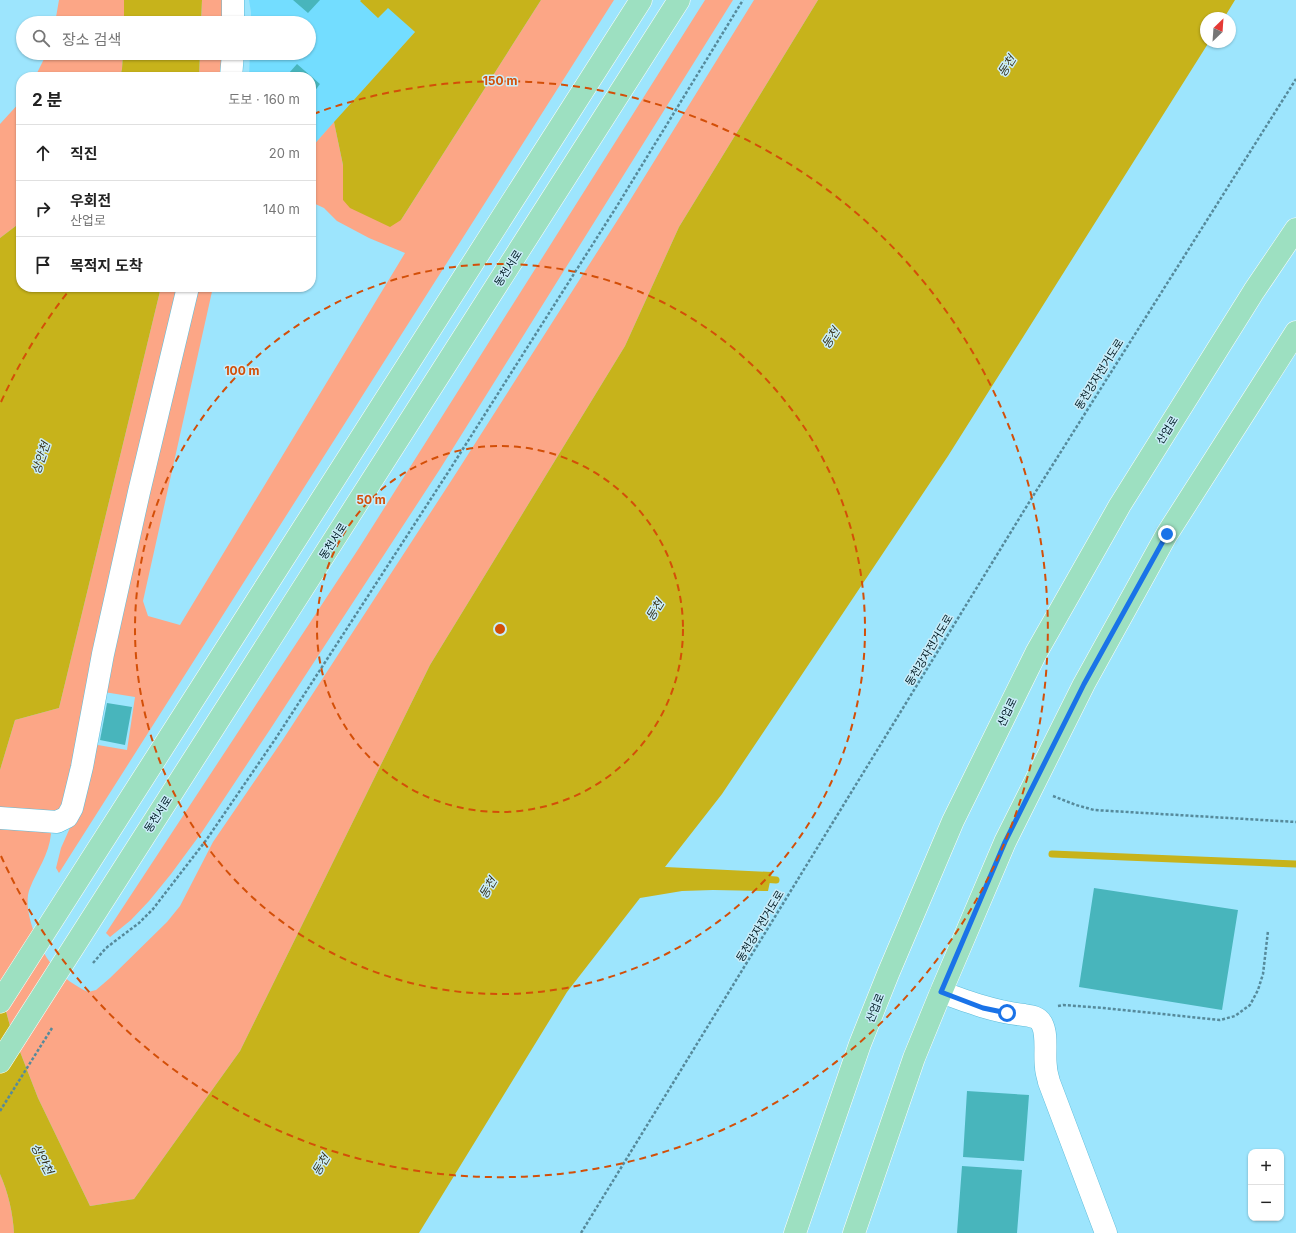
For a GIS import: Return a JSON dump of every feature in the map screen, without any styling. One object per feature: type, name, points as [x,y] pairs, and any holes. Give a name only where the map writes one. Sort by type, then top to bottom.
[{"type":"main road","points":[[0,1002],[641,0]]},
{"type":"main road","name":"동천서로","points":[[0,1062],[679,0]]},
{"type":"main road","name":"산업로","points":[[795,1233],[860,1044],[888,974],[953,821],[1032,660],[1120,505],[1254,291],[1296,229]]},
{"type":"main road","points":[[854,1233],[914,1058],[1005,842],[1084,684],[1167,534],[1296,332]]},
{"type":"street","points":[[233,0],[233,16]]},
{"type":"street","points":[[231,72],[232,60]]},
{"type":"street","points":[[0,818],[50,823],[57,822],[67,817],[75,799],[103,654],[139,492],[187,292]]},
{"type":"street","points":[[941,992],[983,1008],[1007,1013],[1031,1015],[1038,1018],[1044,1031],[1046,1067],[1049,1082],[1106,1233]]},
{"type":"path","points":[[93,964],[106,948],[139,923],[153,909],[207,839],[276,738],[447,474],[591,246],[743,0]]},
{"type":"path","name":"동천강자전거도로","points":[[581,1233],[1033,496],[1296,79]]},
{"type":"path","points":[[1033,786],[1061,800],[1094,810],[1296,822]]},
{"type":"path","points":[[1038,1018],[1051,1008],[1063,1005],[1220,1020],[1235,1016],[1250,1005],[1258,990],[1264,974],[1268,931]]},
{"type":"path","points":[[0,1111],[55,1024]]},
{"type":"shaded area","points":[[59,0],[124,0],[124,16],[56,16]]},
{"type":"shaded area","points":[[202,0],[222,0],[222,16],[201,16]]},
{"type":"shaded area","points":[[249,0],[361,0],[360,1],[388,7],[415,32],[316,142],[316,72],[249,72],[250,60],[316,60],[316,16],[251,16]]},
{"type":"shaded area","points":[[541,0],[614,0],[59,873],[56,868],[61,848],[73,821],[92,744],[127,750],[135,697],[104,692],[193,292],[212,292],[143,601],[148,616],[180,625],[405,253],[369,238],[337,221],[324,208],[316,204],[316,142],[334,122],[343,165],[343,200],[401,220]]},
{"type":"shaded area","points":[[705,0],[733,0],[440,469],[202,832],[149,901],[131,920],[110,937],[106,933],[359,548]]},
{"type":"shaded area","points":[[754,0],[818,0],[679,227],[625,346],[430,665],[240,1051],[134,1199],[90,1206],[38,1098],[10,1026],[0,989],[0,770],[15,720],[59,708],[160,292],[181,292],[75,780],[50,832],[51,834],[48,849],[30,888],[28,897],[28,907],[33,929],[37,941],[48,960],[66,978],[88,992],[96,990],[110,978],[167,922],[180,906],[213,842],[282,741],[453,478],[624,210]]},
{"type":"shaded area","points":[[44,60],[123,60],[121,72],[38,72]]},
{"type":"shaded area","points":[[200,60],[222,60],[221,72],[199,72]]},
{"type":"shaded area","points":[[16,106],[16,226],[0,238],[0,124]]},
{"type":"shaded area","points":[[0,1174],[10,1203],[14,1233],[0,1233]]},
{"type":"water","points":[[124,0],[202,0],[201,16],[124,16]]},
{"type":"water","points":[[541,0],[401,220],[390,227],[350,208],[343,200],[343,165],[334,122],[415,32],[388,8],[378,18],[360,1]]},
{"type":"water","points":[[818,0],[1235,0],[1228,12],[1200,12],[1200,48],[1205,48],[948,456],[722,794],[665,867],[772,872],[768,891],[682,891],[640,898],[567,992],[419,1233],[14,1233],[10,1203],[0,1174],[0,989],[10,1026],[38,1098],[90,1206],[134,1199],[240,1051],[430,665],[625,346],[679,227]]},
{"type":"water","points":[[123,60],[200,60],[199,72],[121,72]]},
{"type":"water","name":"상안천","points":[[16,226],[16,292],[160,292],[59,708],[15,720],[0,770],[0,238]]},
{"type":"building","points":[[293,0],[320,0],[308,13]]},
{"type":"building","points":[[297,64],[306,72],[290,72]]},
{"type":"building","points":[[316,81],[320,84],[316,89]]},
{"type":"building","points":[[107,703],[132,707],[125,745],[100,740]]},
{"type":"building","points":[[1094,888],[1238,910],[1222,1010],[1079,987]]},
{"type":"building","points":[[967,1091],[1029,1095],[1024,1161],[963,1157]]},
{"type":"building","points":[[962,1166],[1022,1170],[1017,1233],[957,1233]]},
{"type":"waterway","points":[[1052,854],[1296,864]]},
{"type":"waterway","points":[[761,879],[776,880]]},
{"type":"route","points":[[1007,1013],[983,1008],[941,992],[1005,842],[1084,684],[1167,534]]},
{"type":"water label","name":"동천","points":[[1007,66]]},
{"type":"water label","name":"동천","points":[[831,338]]},
{"type":"water label","name":"동천","points":[[655,610]]},
{"type":"water label","name":"동천","points":[[488,888]]},
{"type":"water label","name":"동천","points":[[321,1165]]}]
